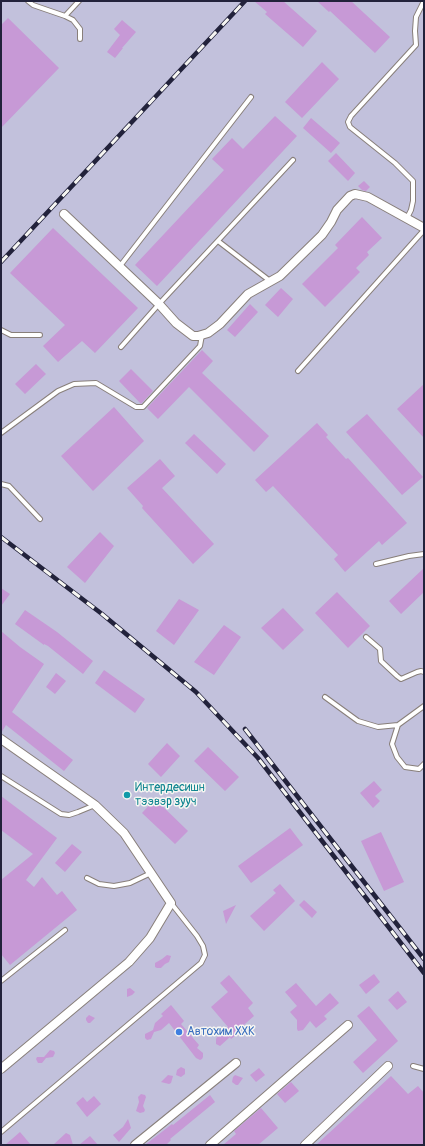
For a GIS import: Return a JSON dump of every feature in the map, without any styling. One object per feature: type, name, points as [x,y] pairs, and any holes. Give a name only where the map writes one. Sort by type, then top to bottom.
[{"type":"street","points":[[64,214],[120,266],[176,323],[193,336],[208,334],[220,324],[248,294],[280,276],[322,235],[337,210],[350,196],[355,194],[368,197],[424,229]]},
{"type":"street","points":[[1,738],[95,805],[124,833],[171,903],[150,938],[129,962],[1,1069]]},
{"type":"street","points":[[210,1145],[348,1025]]},
{"type":"street","points":[[135,1145],[236,1063]]},
{"type":"street","points":[[306,1145],[388,1066]]},
{"type":"lane","points":[[28,1],[33,5],[73,20],[78,26],[80,39]]},
{"type":"lane","points":[[65,16],[79,1]]},
{"type":"lane","points":[[407,218],[412,201],[413,181],[394,163],[350,127],[348,122],[351,116],[416,45],[416,17],[424,1]]},
{"type":"lane","points":[[120,266],[251,97]]},
{"type":"lane","points":[[121,347],[293,160]]},
{"type":"lane","points":[[298,371],[424,229]]},
{"type":"lane","points":[[218,241],[270,282]]},
{"type":"lane","points":[[1,330],[11,334],[40,335]]},
{"type":"lane","points":[[1,434],[58,391],[74,384],[96,383],[136,408],[143,407],[200,346],[202,335]]},
{"type":"lane","points":[[1,484],[9,486],[40,519]]},
{"type":"lane","points":[[376,564],[424,554]]},
{"type":"lane","points":[[366,637],[380,649],[382,661],[401,679],[417,672],[424,672]]},
{"type":"lane","points":[[324,697],[358,722],[378,727],[398,725],[424,706]]},
{"type":"lane","points":[[398,725],[392,744],[397,757],[405,767],[419,768],[424,764]]},
{"type":"lane","points":[[1,776],[61,814],[73,814],[95,805]]},
{"type":"lane","points":[[87,878],[100,884],[114,886],[130,883],[151,873]]},
{"type":"lane","points":[[1,1132],[201,963],[205,954],[204,946],[171,903]]},
{"type":"lane","points":[[1,981],[65,930]]},
{"type":"lane","points":[[413,1066],[424,1070]]},
{"type":"shaded area","points":[[1,1],[424,1],[424,1145],[1,1145]]},
{"type":"building","points":[[254,1],[283,1],[317,31],[303,47],[265,14],[267,12]]},
{"type":"building","points":[[317,1],[351,1],[390,37],[375,53],[330,11],[329,12]]},
{"type":"building","points":[[8,18],[59,68],[1,128],[1,25]]},
{"type":"building","points":[[122,20],[136,32],[115,58],[107,52],[120,35],[114,29]]},
{"type":"building","points":[[322,62],[339,79],[302,118],[285,102]]},
{"type":"building","points":[[275,116],[297,136],[157,286],[135,265],[224,170],[212,159],[232,138],[243,149]]},
{"type":"building","points":[[311,118],[340,143],[331,153],[303,128]]},
{"type":"building","points":[[336,153],[355,173],[348,181],[328,161]]},
{"type":"building","points":[[364,181],[370,187],[366,191],[362,190],[358,186]]},
{"type":"building","points":[[362,217],[382,238],[367,252],[369,255],[356,268],[360,272],[325,307],[302,284],[338,248],[335,245]]},
{"type":"building","points":[[53,228],[138,308],[95,353],[82,341],[58,362],[43,346],[65,325],[10,273]]},
{"type":"building","points":[[281,288],[293,299],[278,317],[265,305]]},
{"type":"building","points":[[250,304],[258,312],[235,337],[227,330]]},
{"type":"building","points":[[202,350],[213,361],[202,373],[269,436],[254,452],[189,387],[158,419],[147,408]]},
{"type":"building","points":[[36,364],[46,374],[25,394],[15,384]]},
{"type":"building","points":[[131,369],[153,391],[141,404],[119,381]]},
{"type":"building","points":[[424,384],[424,438],[397,409]]},
{"type":"building","points":[[114,407],[144,441],[93,491],[61,456]]},
{"type":"building","points":[[367,414],[423,477],[402,495],[346,432]]},
{"type":"building","points":[[317,423],[328,435],[326,437],[346,459],[348,458],[407,523],[382,545],[379,541],[345,572],[334,559],[338,555],[273,486],[266,492],[255,480]]},
{"type":"building","points":[[194,434],[226,464],[217,474],[185,443]]},
{"type":"building","points":[[160,459],[175,476],[162,488],[214,544],[193,564],[142,508],[143,506],[127,488]]},
{"type":"building","points":[[100,532],[114,546],[85,583],[67,567]]},
{"type":"building","points":[[424,568],[424,592],[401,614],[389,601]]},
{"type":"building","points":[[1,588],[10,594],[1,606]]},
{"type":"building","points":[[337,592],[370,626],[348,648],[315,613]]},
{"type":"building","points":[[179,599],[199,610],[174,645],[156,631]]},
{"type":"building","points":[[283,608],[304,630],[283,650],[261,628]]},
{"type":"building","points":[[25,610],[57,632],[93,661],[83,674],[48,646],[44,645],[15,624]]},
{"type":"building","points":[[224,625],[241,637],[214,675],[194,662]]},
{"type":"building","points":[[1,631],[44,664],[12,712],[73,760],[64,771],[6,725],[1,733]]},
{"type":"building","points":[[104,670],[145,699],[135,713],[95,683]]},
{"type":"building","points":[[56,673],[66,681],[55,694],[46,687]]},
{"type":"building","points":[[167,743],[180,756],[161,777],[148,764]]},
{"type":"building","points":[[208,747],[239,777],[225,791],[194,761]]},
{"type":"building","points":[[374,781],[382,790],[375,796],[380,801],[373,808],[360,793]]},
{"type":"building","points":[[1,796],[57,838],[26,880],[34,887],[42,877],[57,895],[62,891],[77,910],[10,965],[1,954],[1,880],[33,854],[1,830]]},
{"type":"building","points":[[155,799],[188,831],[175,844],[142,813]]},
{"type":"building","points":[[290,828],[303,845],[251,883],[238,866]]},
{"type":"building","points":[[381,832],[404,882],[384,891],[361,841]]},
{"type":"building","points":[[72,844],[82,852],[65,872],[55,863]]},
{"type":"building","points":[[280,884],[295,901],[264,931],[250,916],[276,893],[273,890]]},
{"type":"building","points":[[304,900],[317,912],[312,918],[299,905]]},
{"type":"building","points":[[236,905],[226,924],[223,911]]},
{"type":"building","points":[[167,955],[171,956],[169,962],[161,968],[155,967],[155,963]]},
{"type":"building","points":[[374,974],[380,982],[366,994],[359,985]]},
{"type":"building","points":[[229,975],[253,1003],[248,1008],[254,1016],[238,1030],[240,1032],[231,1039],[230,1037],[220,1046],[216,1044],[216,1039],[217,1037],[227,1034],[224,1030],[228,1027],[211,1007],[228,992],[220,983]]},
{"type":"building","points":[[296,983],[316,1006],[330,993],[339,1003],[324,1016],[327,1019],[316,1028],[310,1021],[303,1030],[298,1031],[297,1029],[297,1020],[290,1012],[297,1006],[285,992]]},
{"type":"building","points":[[130,988],[135,992],[127,997],[127,989]]},
{"type":"building","points":[[398,991],[407,1002],[397,1010],[388,1000]]},
{"type":"building","points":[[171,1005],[184,1021],[181,1024],[199,1045],[197,1048],[203,1053],[202,1059],[200,1060],[196,1058],[169,1023],[161,1030],[154,1032],[151,1039],[147,1040],[145,1038],[145,1034],[153,1030],[155,1023],[163,1016],[161,1014]]},
{"type":"building","points":[[369,1006],[398,1041],[363,1073],[353,1062],[377,1040],[357,1016]]},
{"type":"building","points":[[89,1015],[95,1018],[88,1023],[86,1018]]},
{"type":"building","points":[[50,1050],[54,1051],[55,1053],[53,1057],[46,1058],[42,1063],[38,1063],[36,1059],[37,1057],[44,1057]]},
{"type":"building","points":[[181,1067],[185,1069],[185,1074],[181,1077],[176,1075],[177,1070]]},
{"type":"building","points":[[259,1068],[265,1075],[256,1082],[250,1075]]},
{"type":"building","points":[[168,1075],[173,1076],[171,1083],[161,1082]]},
{"type":"building","points":[[235,1075],[243,1078],[238,1085],[232,1082]]},
{"type":"building","points":[[391,1076],[408,1094],[418,1086],[424,1093],[424,1145],[316,1145]]},
{"type":"building","points":[[291,1082],[299,1091],[285,1103],[277,1094]]},
{"type":"building","points":[[141,1094],[145,1095],[146,1097],[143,1106],[145,1110],[144,1112],[140,1113],[136,1111],[139,1102],[138,1097]]},
{"type":"building","points":[[210,1095],[215,1102],[170,1139],[171,1140],[166,1145],[145,1145],[172,1124],[173,1125]]},
{"type":"building","points":[[94,1096],[101,1104],[87,1117],[76,1103],[83,1097],[87,1102]]},
{"type":"building","points":[[261,1108],[278,1128],[258,1145],[223,1145],[236,1134],[234,1131]]},
{"type":"building","points":[[128,1119],[131,1128],[119,1142],[113,1135],[123,1127]]},
{"type":"building","points":[[20,1132],[31,1145],[5,1145]]},
{"type":"building","points":[[66,1133],[70,1135],[73,1145],[53,1145]]},
{"type":"building","points":[[90,1136],[98,1145],[79,1145]]},
{"type":"railway","points":[[1,262],[245,1]]},
{"type":"railway","points":[[1,537],[102,614],[196,692],[258,758],[424,973]]},
{"type":"railway","points":[[245,729],[424,959]]},
{"type":"place","name":"Интердесишн тээвэр зууч","points":[[127,795]]},
{"type":"place","name":"Автохим ХХК","points":[[179,1032]]}]
